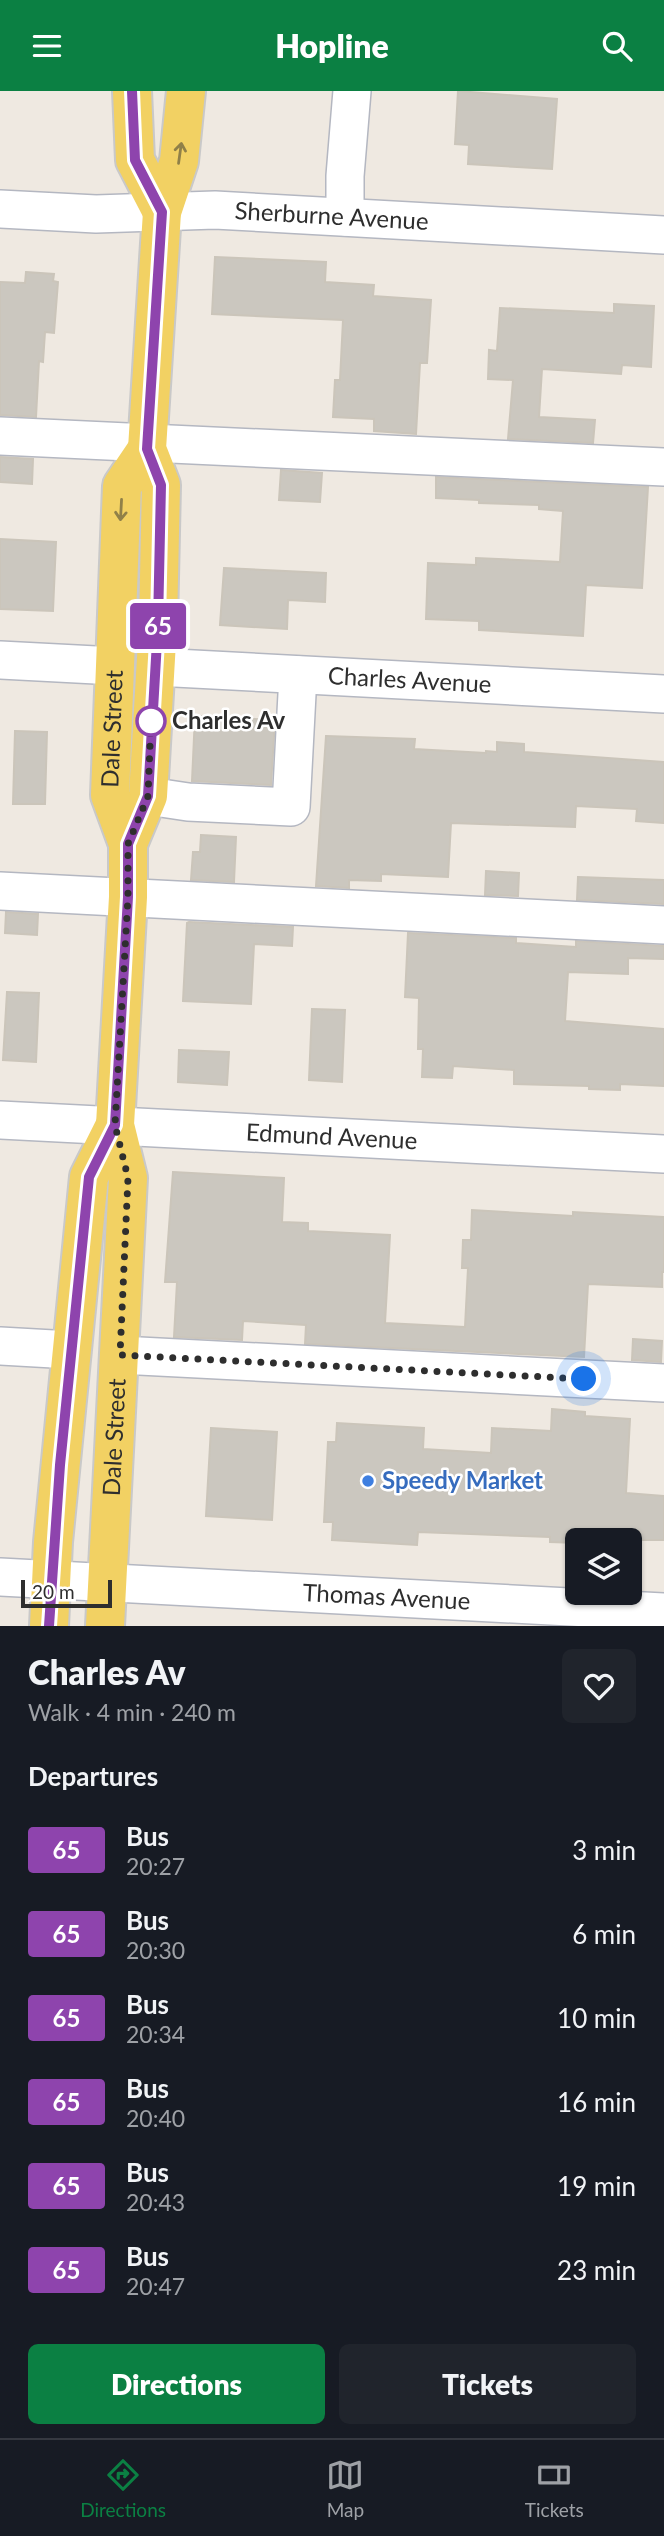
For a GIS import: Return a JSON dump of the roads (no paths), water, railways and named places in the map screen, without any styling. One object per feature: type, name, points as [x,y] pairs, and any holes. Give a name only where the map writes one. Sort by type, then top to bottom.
[{"type":"main road","points":[[132,91],[135,160],[162,212]]},
{"type":"main road","name":"Dale Street","points":[[128,844],[148,796],[156,667],[161,485],[147,446],[162,212],[179,161],[186,91]]},
{"type":"main road","name":"Dale Street","points":[[105,1626],[128,1178],[115,1125],[128,897],[128,844],[110,795],[122,486],[147,446]]},
{"type":"main road","name":"Dale Street","points":[[49,1626],[71,1350],[89,1177],[115,1125]]},
{"type":"street","points":[[345,218],[345,176],[352,91]]},
{"type":"street","name":"Sherburne Avenue","points":[[0,209],[96,214],[215,210],[664,235]]},
{"type":"street","points":[[0,436],[147,446],[664,467]]},
{"type":"street","points":[[0,660],[116,666]]},
{"type":"street","name":"Charles Avenue","points":[[156,667],[664,694]]},
{"type":"street","points":[[148,796],[291,807],[298,675]]},
{"type":"street","points":[[0,891],[664,925]]},
{"type":"street","name":"Edmund Avenue","points":[[0,1120],[664,1154]]},
{"type":"street","points":[[0,1346],[71,1350]]},
{"type":"street","points":[[120,1355],[664,1383]]},
{"type":"street","name":"Thomas Avenue","points":[[0,1577],[664,1612]]},
{"type":"place","name":"Charles Av","points":[[151,721]]},
{"type":"place","name":"Speedy Market","points":[[368,1481]]}]
